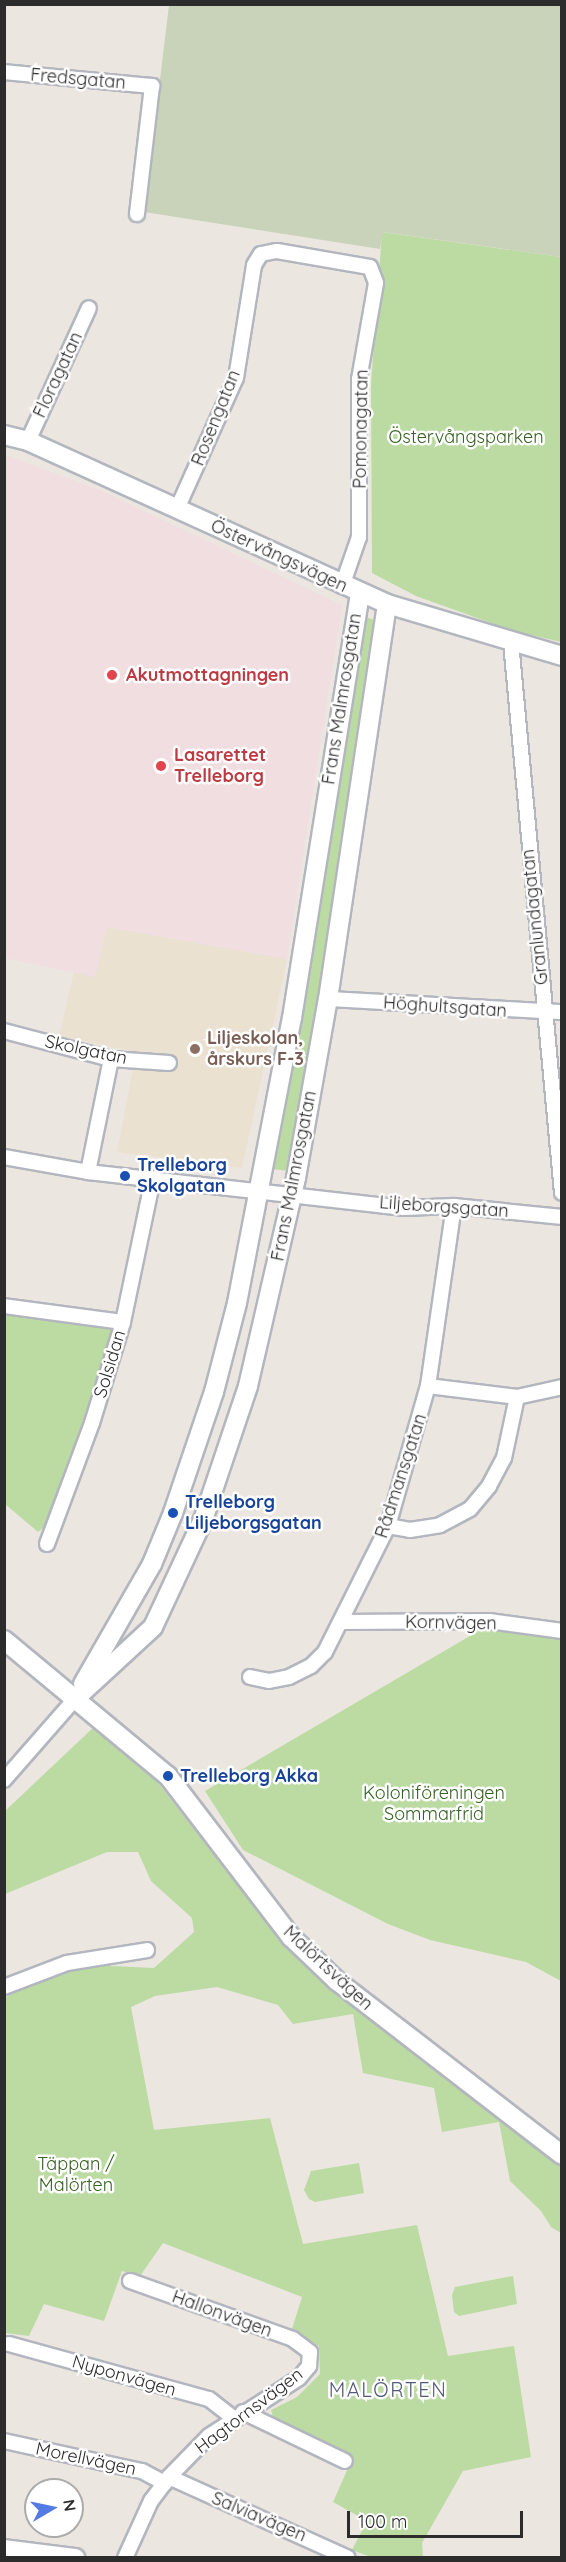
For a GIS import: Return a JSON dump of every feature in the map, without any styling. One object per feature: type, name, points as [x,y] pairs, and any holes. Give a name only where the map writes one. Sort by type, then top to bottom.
[{"type":"street","name":"Fredsgatan","points":[[4,72],[152,86],[137,214]]},
{"type":"street","name":"Rosengatan","points":[[177,509],[236,378],[254,265],[261,254],[277,251],[364,265],[374,271]]},
{"type":"street","name":"Pomonagatan","points":[[342,586],[359,537],[359,379],[376,283],[374,271]]},
{"type":"street","name":"Floragatan","points":[[27,441],[88,308]]},
{"type":"street","name":"Östervångsvägen","points":[[4,435],[27,441],[342,586],[387,604],[561,656]]},
{"type":"street","name":"Frans Malmrosgatan","points":[[75,1699],[152,1564],[186,1479],[237,1303],[261,1190],[360,593]]},
{"type":"street","name":"Frans Malmrosgatan","points":[[4,1780],[75,1699],[153,1627],[178,1580],[223,1465],[248,1386],[293,1193],[328,999],[387,604]]},
{"type":"street","name":"Granlundagatan","points":[[511,642],[561,1193]]},
{"type":"street","name":"Höghultsgatan","points":[[328,999],[544,1014],[561,1012]]},
{"type":"street","name":"Skolgatan","points":[[4,1031],[111,1059],[169,1063]]},
{"type":"street","points":[[88,1172],[111,1059]]},
{"type":"street","name":"Liljeborgsgatan","points":[[4,1157],[88,1172],[293,1193],[404,1208],[454,1206],[561,1216]]},
{"type":"street","name":"Solsidan","points":[[47,1544],[92,1424],[123,1322],[153,1178]]},
{"type":"street","name":"Rådmansgatan","points":[[250,1677],[269,1681],[289,1677],[311,1666],[325,1652],[388,1526],[428,1386],[454,1206]]},
{"type":"street","points":[[4,1306],[123,1322]]},
{"type":"street","points":[[428,1386],[517,1397],[561,1387]]},
{"type":"street","points":[[388,1526],[410,1530],[440,1526],[470,1509],[489,1486],[504,1458],[517,1397]]},
{"type":"street","name":"Kornvägen","points":[[341,1622],[489,1621],[561,1631]]},
{"type":"street","name":"Malörtsvägen","points":[[4,1640],[168,1776],[291,1937],[337,1981],[561,2155]]},
{"type":"street","points":[[4,1987],[67,1963],[147,1950]]},
{"type":"street","name":"Hallonvägen","points":[[130,2281],[293,2339],[310,2352]]},
{"type":"street","name":"Nyponvägen","points":[[9,2344],[209,2399],[238,2415],[345,2461]]},
{"type":"street","name":"Hagtornsvägen","points":[[125,2558],[151,2501],[167,2480],[238,2415],[299,2378],[309,2366],[310,2352]]},
{"type":"street","name":"Morellvägen","points":[[4,2441],[142,2471],[167,2480]]},
{"type":"street","name":"Salviavägen","points":[[167,2480],[348,2558]]},
{"type":"street","points":[[4,2549],[75,2558]]},
{"type":"shaded area","name":"Lasarettet Trelleborg","points":[[5,455],[100,490],[342,605],[287,959],[107,927],[95,977],[5,958]]},
{"type":"shaded area","name":"Liljeskolan, årskurs F-3","points":[[106,927],[287,959],[242,1168],[117,1152],[136,1052],[59,1036],[74,972],[95,976]]},
{"type":"green space","points":[[169,5],[561,5],[561,257],[383,232],[380,249],[144,212]]},
{"type":"green space","name":"Östervångsparken","points":[[382,232],[561,257],[561,642],[511,630],[416,596],[372,573],[371,384]]},
{"type":"green space","points":[[364,616],[378,622],[290,1171],[271,1169]]},
{"type":"green space","points":[[5,1312],[107,1327],[114,1333],[48,1524],[38,1532],[5,1504]]},
{"type":"green space","name":"Koloniföreningen Sommarfrid","points":[[487,1626],[561,1636],[561,1981],[526,1962],[430,1940],[388,1924],[243,1850],[205,1791]]},
{"type":"green space","name":"Täppan / Malörten","points":[[96,1725],[152,1775],[287,1948],[336,1991],[561,2166],[561,2233],[551,2227],[541,2211],[510,2181],[499,2122],[442,2132],[434,2088],[363,2073],[353,2014],[293,2024],[278,2005],[217,1987],[155,1996],[131,2007],[154,2130],[270,2118],[303,2244],[417,2225],[448,2356],[514,2346],[531,2457],[463,2471],[422,2543],[423,2557],[371,2557],[352,2550],[367,2521],[333,2502],[353,2457],[273,2417],[271,2410],[297,2397],[320,2374],[319,2346],[292,2329],[302,2297],[163,2243],[140,2276],[122,2271],[104,2321],[44,2304],[29,2336],[5,2333],[4,1998],[33,1982],[91,1965],[154,1968],[194,1932],[192,1918],[151,1881],[138,1852],[107,1852],[5,1894],[5,1811]]},
{"type":"green space","points":[[359,2163],[364,2193],[315,2202],[309,2199],[304,2190],[311,2171]]},
{"type":"green space","points":[[513,2276],[517,2304],[459,2316],[454,2312],[452,2295],[455,2287]]},
{"type":"place","name":"Akutmottagningen","points":[[112,675]]},
{"type":"place","name":"Lasarettet Trelleborg","points":[[161,766]]},
{"type":"place","name":"Liljeskolan, årskurs F-3","points":[[195,1049]]},
{"type":"place","name":"Trelleborg Skolgatan","points":[[125,1176]]},
{"type":"place","name":"Trelleborg Liljeborgsgatan","points":[[173,1513]]},
{"type":"place","name":"Trelleborg Akka","points":[[168,1776]]},
{"type":"district","name":"MALÖRTEN","points":[[388,2389]]}]
